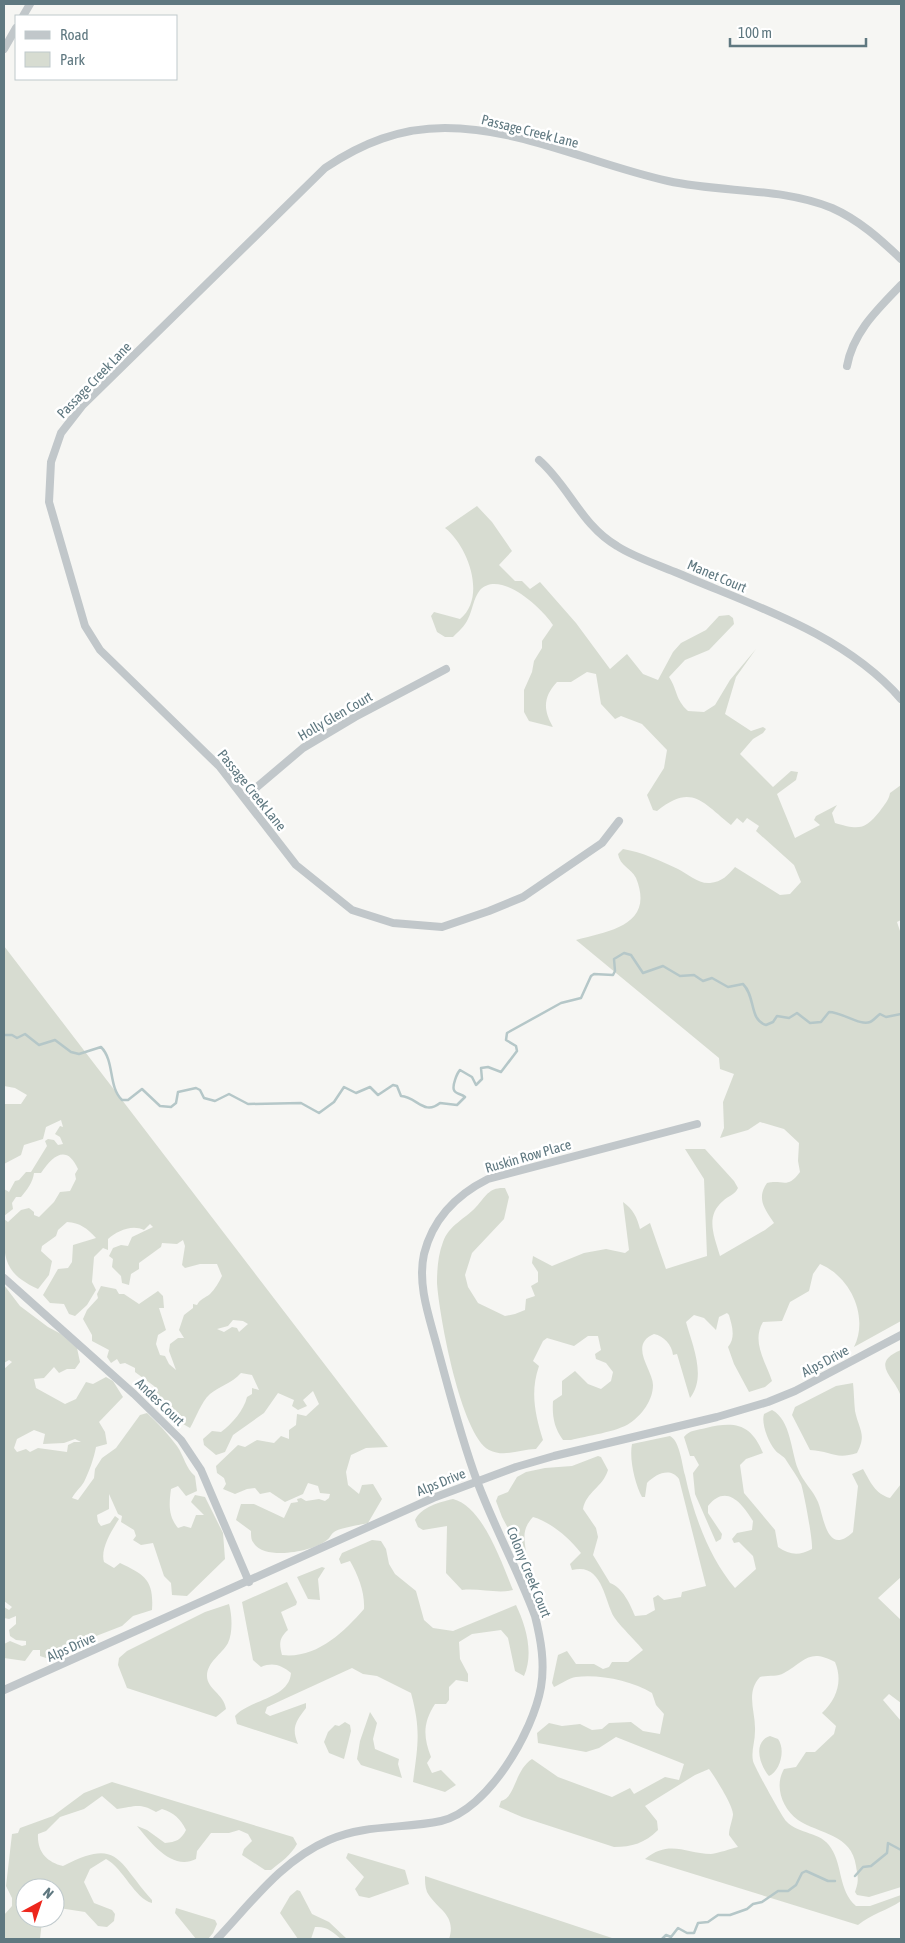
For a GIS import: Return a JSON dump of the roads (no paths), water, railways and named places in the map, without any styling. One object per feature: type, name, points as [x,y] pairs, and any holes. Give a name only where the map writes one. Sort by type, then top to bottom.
[{"type":"street","points":[[24,15],[30,4]]},
{"type":"street","points":[[4,49],[15,30]]},
{"type":"street","name":"Passage Creek Lane","points":[[619,821],[602,843],[523,896],[489,911],[442,927],[393,923],[352,910],[296,865],[220,767],[100,650],[86,626],[49,502],[50,470],[61,433],[82,406],[326,168],[358,148],[400,133],[445,128],[491,132],[668,181],[769,193],[818,203],[850,217],[866,227],[901,259]]},
{"type":"street","points":[[847,366],[851,348],[860,331],[901,285]]},
{"type":"street","name":"Manet Court","points":[[539,460],[563,485],[578,510],[591,526],[617,546],[796,623],[844,651],[900,696]]},
{"type":"street","name":"Holly Glen Court","points":[[244,798],[303,748],[355,717],[446,669]]},
{"type":"street","name":"Ruskin Row Place","points":[[477,1481],[448,1387],[424,1295],[422,1271],[424,1255],[428,1240],[441,1216],[461,1194],[495,1177],[697,1124]]},
{"type":"street","name":"Andes Court","points":[[4,1278],[142,1400],[181,1440],[201,1470],[249,1582]]},
{"type":"street","name":"Alps Drive","points":[[4,1690],[249,1582],[433,1498],[477,1481],[560,1454],[717,1417],[768,1402],[795,1391],[901,1335]]},
{"type":"street","name":"Colony Creek Court","points":[[217,1939],[270,1881],[314,1848],[354,1831],[441,1821],[453,1816],[482,1796],[500,1776],[509,1761],[536,1705],[542,1671],[542,1654],[538,1626],[528,1598],[477,1481]]},
{"type":"waterway","points":[[4,1035],[12,1035],[17,1038],[25,1034],[39,1045],[55,1040],[71,1052],[79,1054],[101,1047],[108,1059],[115,1088],[122,1100],[128,1100],[142,1089],[160,1106],[171,1107],[176,1103],[178,1092],[196,1088],[200,1090],[204,1098],[215,1101],[229,1094],[248,1104],[301,1103],[319,1113],[334,1102],[344,1087],[356,1093],[370,1087],[378,1095],[393,1085],[397,1086],[401,1096],[412,1099],[425,1107],[429,1108],[440,1103],[457,1105],[465,1097],[456,1092],[454,1088],[455,1080],[460,1070],[472,1077],[476,1085],[482,1079],[481,1068],[488,1067],[501,1072],[517,1051],[516,1046],[506,1040],[507,1033],[561,1003],[581,998],[591,976],[594,974],[613,975],[615,971],[614,959],[624,953],[631,955],[643,973],[663,966],[680,976],[694,975],[703,981],[712,978],[728,987],[743,984],[750,995],[757,1018],[766,1025],[773,1022],[777,1016],[789,1018],[797,1013],[810,1023],[821,1022],[829,1012],[866,1023],[880,1014],[886,1017],[901,1014]]},
{"type":"waterway","points":[[855,1876],[863,1867],[871,1866],[887,1853],[888,1843],[901,1850]]},
{"type":"waterway","points":[[662,1939],[666,1935],[671,1937],[678,1928],[687,1933],[694,1933],[698,1923],[708,1922],[718,1915],[730,1915],[747,1909],[778,1891],[788,1891],[796,1885],[802,1873],[806,1871],[828,1881],[835,1881]]}]
